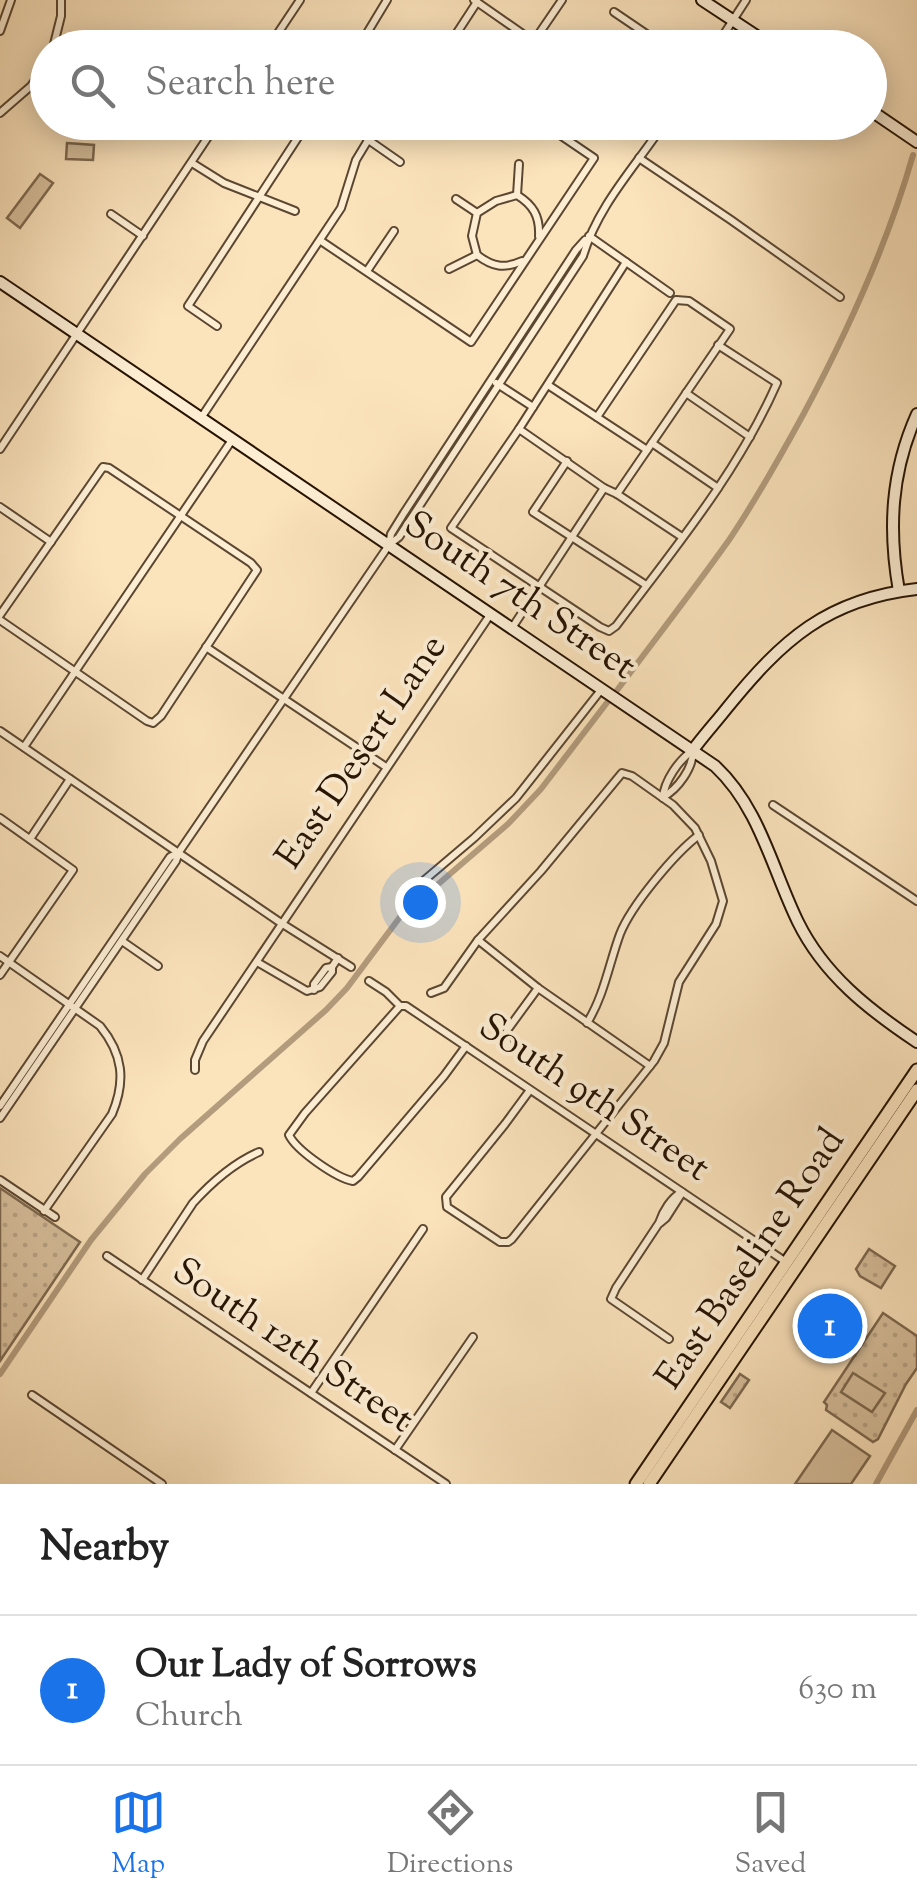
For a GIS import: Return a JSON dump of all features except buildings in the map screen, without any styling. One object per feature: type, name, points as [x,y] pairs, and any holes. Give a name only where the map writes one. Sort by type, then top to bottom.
[{"type":"main road","points":[[702,0],[748,30]]},
{"type":"main road","points":[[887,122],[914,140]]},
{"type":"main road","name":"South 7th Street","points":[[0,282],[726,776],[764,838],[798,924],[829,968],[867,1008],[917,1042]]},
{"type":"main road","points":[[899,591],[892,546],[892,506],[900,459],[917,414]]},
{"type":"main road","points":[[693,750],[757,670],[820,618],[869,598],[917,589]]},
{"type":"main road","name":"East Baseline Road","points":[[636,1484],[791,1266],[917,1070]]},
{"type":"main road","name":"East Baseline Road","points":[[860,1164],[917,1090]]},
{"type":"main road","name":"East Baseline Road","points":[[649,1484],[702,1396]]},
{"type":"street","points":[[0,31],[11,0]]},
{"type":"street","points":[[56,30],[62,0]]},
{"type":"street","points":[[280,30],[300,0]]},
{"type":"street","points":[[369,30],[388,0]]},
{"type":"street","points":[[542,30],[562,0]]},
{"type":"street","points":[[727,30],[746,0]]},
{"type":"street","points":[[458,30],[475,1],[518,30]]},
{"type":"street","points":[[614,12],[641,30]]},
{"type":"street","points":[[0,113],[30,87]]},
{"type":"street","points":[[0,450],[207,140]]},
{"type":"street","points":[[217,326],[188,306],[296,140]]},
{"type":"street","points":[[202,418],[340,208],[366,140]]},
{"type":"street","points":[[368,140],[400,162]]},
{"type":"street","points":[[320,241],[470,342],[594,158],[568,140]]},
{"type":"street","points":[[0,1118],[283,699],[389,545],[399,537],[495,383],[583,256],[589,236],[652,140]]},
{"type":"street","points":[[639,158],[840,297]]},
{"type":"street","points":[[192,163],[224,184],[295,211]]},
{"type":"street","points":[[517,196],[520,164]]},
{"type":"street","points":[[527,258],[508,266],[492,266],[477,255],[472,236],[478,213],[496,201],[517,196],[530,203],[537,215],[538,242]]},
{"type":"street","points":[[456,199],[478,213]]},
{"type":"street","points":[[111,214],[144,236]]},
{"type":"street","points":[[368,271],[394,231]]},
{"type":"street","points":[[589,236],[670,293]]},
{"type":"street","points":[[449,269],[477,255]]},
{"type":"street","points":[[626,262],[451,528],[600,627],[608,631],[616,626],[718,488],[777,383],[718,345]]},
{"type":"street","points":[[597,417],[676,300],[689,301],[730,329],[616,494]]},
{"type":"street","points":[[495,383],[533,407]]},
{"type":"street","points":[[548,384],[718,488]]},
{"type":"street","points":[[686,393],[750,437]]},
{"type":"street","points":[[519,429],[682,538]]},
{"type":"street","points":[[24,747],[233,439]]},
{"type":"street","points":[[567,461],[533,512],[646,586]]},
{"type":"street","points":[[103,468],[109,468],[182,516],[256,570],[152,723],[0,618],[103,468]]},
{"type":"street","points":[[512,628],[604,488]]},
{"type":"street","points":[[0,506],[51,542]]},
{"type":"street","name":"East Desert Lane","points":[[195,1070],[203,1042],[491,614]]},
{"type":"street","points":[[206,646],[386,767]]},
{"type":"street","points":[[408,894],[516,798],[602,688]]},
{"type":"street","points":[[0,731],[351,967]]},
{"type":"street","points":[[663,798],[663,788],[693,750]]},
{"type":"street","points":[[663,798],[672,793],[693,762],[693,750]]},
{"type":"street","points":[[431,993],[444,988],[478,940],[622,773],[632,776],[682,813],[699,836],[716,875],[723,907],[716,924],[679,982],[664,1042],[650,1066],[566,1174],[508,1242],[500,1242],[445,1202],[450,1190],[530,1090]]},
{"type":"street","points":[[670,777],[679,782]]},
{"type":"street","points":[[30,839],[70,778]]},
{"type":"street","points":[[772,804],[917,901]]},
{"type":"street","points":[[0,818],[73,870],[0,975]]},
{"type":"street","points":[[587,1023],[602,994],[624,926],[671,860],[699,836]]},
{"type":"street","points":[[119,939],[158,966]]},
{"type":"street","points":[[478,940],[538,988],[650,1066]]},
{"type":"street","points":[[0,956],[100,1026],[117,1050],[122,1078],[112,1114],[44,1210]]},
{"type":"street","points":[[257,962],[301,989],[314,990],[332,972],[338,958]]},
{"type":"street","name":"South 9th Street","points":[[369,981],[400,1006],[406,1006],[791,1266]]},
{"type":"street","points":[[508,1048],[505,1035],[538,988]]},
{"type":"street","points":[[0,1106],[73,1006]]},
{"type":"street","points":[[400,1006],[289,1135],[294,1144],[343,1179],[353,1181],[466,1046]]},
{"type":"street","points":[[142,1280],[203,1192],[242,1159],[258,1152]]},
{"type":"street","points":[[0,1180],[54,1218]]},
{"type":"street","points":[[670,1339],[611,1299],[662,1215],[682,1192]]},
{"type":"street","points":[[311,1393],[423,1229]]},
{"type":"street","name":"South 12th Street","points":[[107,1256],[446,1484]]},
{"type":"street","points":[[395,1450],[473,1337]]},
{"type":"street","points":[[32,1395],[162,1484]]},
{"type":"shaded area","points":[[67,143],[94,145],[93,160],[66,159]]},
{"type":"shaded area","points":[[40,174],[53,183],[20,228],[7,218]]},
{"type":"shaded area","points":[[0,1188],[80,1242],[0,1361]]},
{"type":"shaded area","points":[[869,1249],[895,1266],[881,1288],[860,1276],[856,1269]]},
{"type":"shaded area","points":[[883,1313],[917,1336],[917,1368],[873,1442],[826,1410],[824,1402]]},
{"type":"shaded area","points":[[853,1373],[885,1393],[872,1412],[841,1392]]},
{"type":"shaded area","points":[[740,1374],[749,1380],[730,1408],[721,1402]]},
{"type":"shaded area","points":[[832,1430],[870,1456],[851,1484],[795,1484]]},
{"type":"waterway","points":[[615,693],[729,540],[794,431],[865,288],[913,155]]},
{"type":"waterway","points":[[0,1374],[91,1240],[145,1174],[326,1010],[400,917],[508,824],[541,789],[609,700]]},
{"type":"waterway","points":[[876,1484],[917,1410]]},
{"type":"place","name":"Our Lady of Sorrows","points":[[830,1326]]}]
